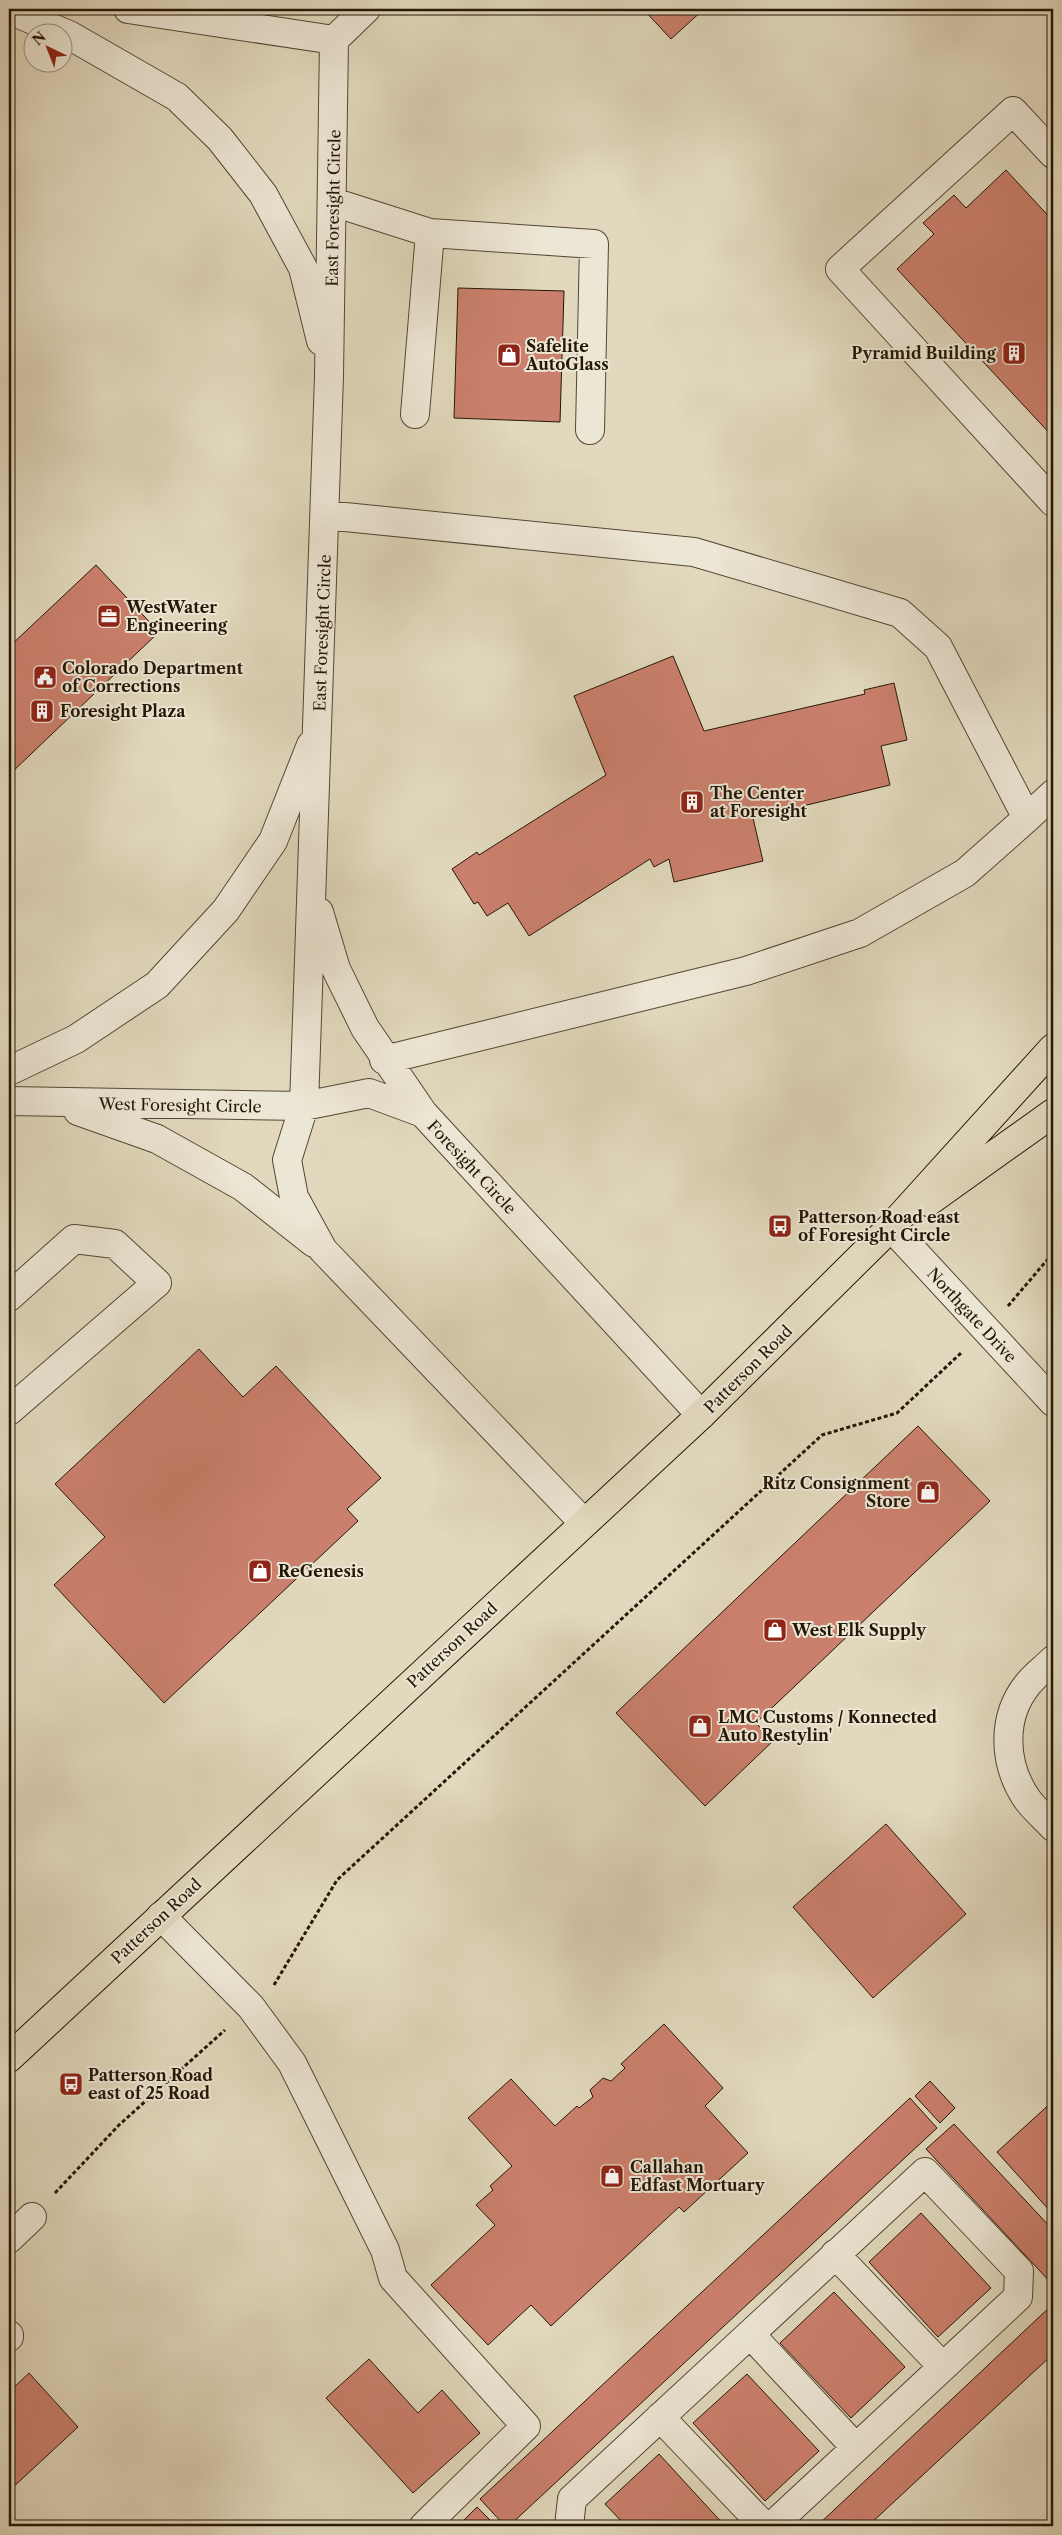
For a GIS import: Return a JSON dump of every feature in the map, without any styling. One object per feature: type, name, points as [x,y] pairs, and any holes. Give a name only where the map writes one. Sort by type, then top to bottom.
[{"type":"main road","name":"Patterson Road","points":[[9,2058],[701,1415],[892,1227],[1053,1048]]},
{"type":"main road","name":"Patterson Road","points":[[892,1227],[1053,1113]]},
{"type":"street","points":[[128,9],[334,40],[366,9]]},
{"type":"street","name":"East Foresight Circle","points":[[9,10],[69,35],[177,97],[220,139],[263,194],[303,268],[330,376]]},
{"type":"street","name":"East Foresight Circle","points":[[304,1106],[330,376],[334,40]]},
{"type":"street","points":[[1053,154],[1013,111],[840,269],[1053,502]]},
{"type":"street","points":[[333,202],[430,233],[594,244],[590,430]]},
{"type":"street","points":[[415,414],[430,233]]},
{"type":"street","points":[[325,515],[694,552],[900,613],[938,647],[1026,818]]},
{"type":"street","points":[[9,1071],[76,1038],[157,985],[226,910],[273,841],[319,725]]},
{"type":"street","points":[[384,1060],[746,971],[860,933],[965,873],[1053,794]]},
{"type":"street","name":"East Foresight Circle","points":[[312,890],[336,969],[365,1028],[384,1060],[422,1113]]},
{"type":"street","name":"Foresight Circle","points":[[304,1106],[368,1093],[422,1113],[701,1415]]},
{"type":"street","name":"West Foresight Circle","points":[[9,1100],[56,1103],[304,1106]]},
{"type":"street","name":"West Foresight Circle","points":[[56,1103],[157,1139],[243,1187],[322,1250]]},
{"type":"street","points":[[304,1106],[287,1160],[294,1197],[322,1250],[584,1523]]},
{"type":"street","name":"Northgate Drive","points":[[892,1227],[1053,1402]]},
{"type":"street","points":[[9,1297],[74,1239],[115,1244],[157,1283],[9,1411]]},
{"type":"street","points":[[1053,1660],[1029,1682],[1018,1699],[1011,1717],[1008,1736],[1009,1758],[1016,1780],[1028,1799],[1053,1827]]},
{"type":"street","points":[[161,1916],[251,2007],[292,2064],[385,2250],[393,2278],[526,2426],[424,2526]]},
{"type":"street","points":[[570,2526],[572,2499],[925,2172],[1019,2271],[1018,2297],[772,2526]]},
{"type":"street","points":[[9,2239],[32,2217]]},
{"type":"street","points":[[835,2254],[943,2367]]},
{"type":"street","points":[[750,2334],[856,2448]]},
{"type":"street","points":[[660,2417],[764,2526]]},
{"type":"path","points":[[32,2217],[119,2124],[275,1985],[337,1880],[822,1435],[897,1413],[987,1330],[1053,1253]]},
{"type":"building","points":[[643,9],[704,9],[671,39]]},
{"type":"building","name":"Pyramid Building","points":[[1006,170],[1053,221],[1053,437],[897,269],[934,234],[923,223],[954,195],[966,208]]},
{"type":"building","name":"Safelite AutoGlass","points":[[458,288],[564,291],[560,422],[454,418]]},
{"type":"building","name":"Foresight Plaza","points":[[96,565],[159,632],[9,775],[9,647]]},
{"type":"building","name":"The Center at Foresight","points":[[673,656],[704,731],[865,694],[864,690],[894,683],[907,740],[881,746],[890,785],[753,818],[763,861],[674,882],[669,859],[654,867],[650,859],[529,936],[508,903],[487,916],[478,902],[474,904],[452,869],[477,852],[479,855],[606,775],[574,696]]},
{"type":"building","points":[[199,1349],[243,1397],[276,1366],[381,1478],[347,1509],[358,1521],[164,1703],[54,1585],[105,1537],[55,1484]]},
{"type":"building","points":[[918,1426],[990,1501],[756,1723],[773,1741],[705,1806],[616,1713]]},
{"type":"building","points":[[886,1824],[966,1914],[873,1998],[793,1907]]},
{"type":"building","name":"Callahan Edfast Mortuary","points":[[664,2024],[723,2088],[705,2106],[748,2153],[684,2212],[679,2207],[551,2326],[531,2305],[488,2345],[431,2285],[495,2225],[476,2205],[493,2190],[490,2186],[512,2166],[468,2118],[511,2079],[555,2126],[577,2106],[579,2108],[593,2097],[590,2090],[603,2078],[611,2081],[625,2068],[621,2064]]},
{"type":"building","points":[[930,2081],[955,2108],[940,2123],[915,2096]]},
{"type":"building","points":[[910,2098],[937,2128],[509,2526],[505,2526],[480,2499]]},
{"type":"building","points":[[1053,2101],[1053,2208],[1050,2211],[997,2152]]},
{"type":"building","points":[[954,2124],[1053,2230],[1053,2285],[926,2149]]},
{"type":"building","points":[[921,2213],[991,2288],[938,2337],[869,2262]]},
{"type":"building","points":[[834,2292],[905,2367],[851,2418],[780,2343]]},
{"type":"building","points":[[1053,2304],[1053,2354],[868,2526],[817,2526]]},
{"type":"building","points":[[369,2359],[418,2413],[442,2390],[480,2433],[413,2493],[326,2398]]},
{"type":"building","points":[[29,2373],[78,2427],[9,2491],[9,2392]]},
{"type":"building","points":[[747,2374],[819,2451],[765,2501],[693,2423]]},
{"type":"building","points":[[659,2454],[725,2526],[626,2526],[605,2504]]},
{"type":"building","points":[[477,2507],[496,2526],[468,2526],[463,2521]]},
{"type":"place","name":"Pyramid Building","points":[[1014,353]]},
{"type":"place","name":"Safelite AutoGlass","points":[[509,355]]},
{"type":"place","name":"WestWater Engineering","points":[[109,616]]},
{"type":"place","name":"Colorado Department of Corrections","points":[[45,677]]},
{"type":"place","name":"Foresight Plaza","points":[[42,711]]},
{"type":"place","name":"The Center at Foresight","points":[[692,802]]},
{"type":"place","name":"Patterson Road east of Foresight Circle","points":[[780,1226]]},
{"type":"place","name":"Ritz Consignment Store","points":[[928,1492]]},
{"type":"place","name":"ReGenesis","points":[[260,1571]]},
{"type":"place","name":"West Elk Supply","points":[[775,1630]]},
{"type":"place","name":"LMC Customs / Konnected Auto Restylin'","points":[[700,1726]]},
{"type":"place","name":"Patterson Road east of 25 Road","points":[[71,2084]]},
{"type":"place","name":"Callahan Edfast Mortuary","points":[[612,2176]]}]
